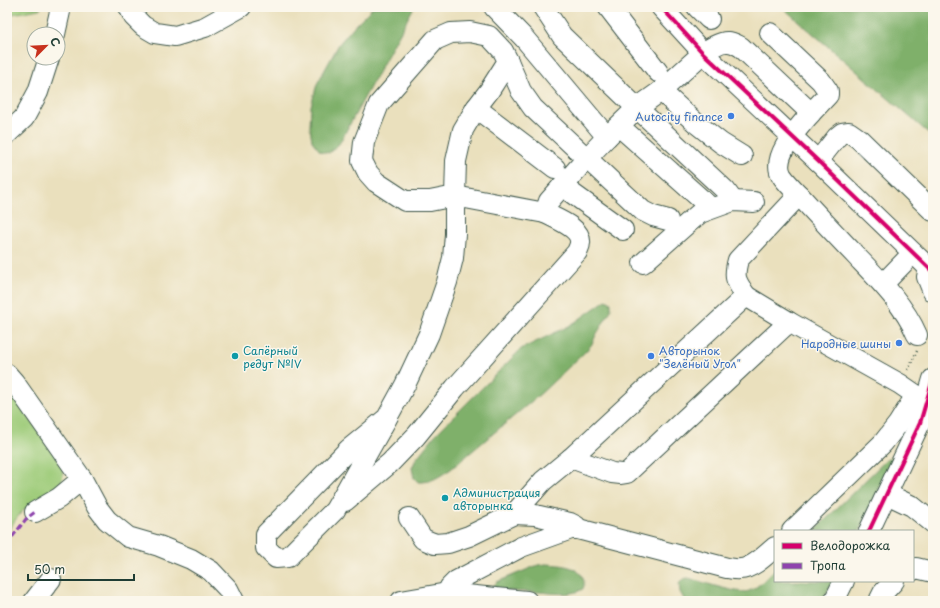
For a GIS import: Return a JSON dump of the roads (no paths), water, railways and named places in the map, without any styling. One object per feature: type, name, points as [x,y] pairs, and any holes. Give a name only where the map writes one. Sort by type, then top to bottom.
[{"type":"street","points":[[56,26],[60,7]]},
{"type":"street","points":[[129,7],[134,17],[143,26],[155,33],[175,36],[205,26],[241,7]]},
{"type":"street","points":[[494,7],[613,132],[711,208]]},
{"type":"street","points":[[543,7],[562,36],[725,190],[733,201]]},
{"type":"street","points":[[608,7],[658,72]]},
{"type":"street","points":[[661,7],[703,53],[818,160],[931,270],[927,277],[933,292]]},
{"type":"street","points":[[388,418],[349,449],[266,534],[266,548],[276,558],[288,557],[335,510],[390,464],[416,436],[455,388],[577,252],[581,242],[577,231],[570,225],[545,213],[455,196],[430,201],[406,200],[376,182],[368,173],[362,161],[364,142],[379,104],[434,40],[451,33],[470,32],[488,36],[503,51],[521,91],[533,108],[643,211],[653,216],[668,220]]},
{"type":"street","points":[[770,33],[821,81],[828,91],[828,95],[811,113],[785,147],[779,160],[781,175],[883,284],[899,304],[912,324],[917,343]]},
{"type":"street","points":[[545,213],[549,201],[562,186],[587,158],[637,108],[661,91],[703,53],[723,43],[734,43],[741,47],[811,113]]},
{"type":"street","points":[[335,510],[388,418],[429,334],[447,282],[453,258],[455,234],[456,162],[462,130],[476,108],[489,92],[508,61]]},
{"type":"street","points":[[7,134],[24,118],[38,92],[46,66]]},
{"type":"street","points":[[661,91],[697,124],[721,143],[742,156]]},
{"type":"street","points":[[476,108],[555,168]]},
{"type":"street","points":[[818,160],[837,137],[842,133],[849,132],[859,139],[933,211]]},
{"type":"street","points":[[562,186],[623,230]]},
{"type":"street","points":[[799,195],[738,260],[735,272],[737,283],[746,296],[922,397]]},
{"type":"street","points":[[643,263],[700,213],[733,201],[754,202]]},
{"type":"street","points":[[883,284],[913,253]]},
{"type":"street","points":[[409,518],[423,539],[435,544],[448,543],[469,536],[514,514],[543,481],[571,458],[746,296]]},
{"type":"street","points":[[571,458],[612,474],[627,473],[789,322]]},
{"type":"street","points":[[7,374],[82,479],[100,511],[107,520],[128,537],[159,546],[191,559],[211,571],[228,589],[234,601]]},
{"type":"street","points":[[793,530],[883,443],[922,397],[933,379]]},
{"type":"street","points":[[869,530],[920,423],[922,397]]},
{"type":"street","points":[[35,512],[59,498],[82,479]]},
{"type":"street","points":[[887,494],[912,506],[933,523]]},
{"type":"street","points":[[514,514],[535,515],[570,523],[578,529]]},
{"type":"street","points":[[447,593],[456,581],[521,547],[565,531],[578,529],[739,570],[751,566],[774,548]]},
{"type":"street","points":[[914,569],[916,568],[933,572]]},
{"type":"street","points":[[34,601],[51,579]]},
{"type":"street","points":[[834,601],[844,582]]},
{"type":"street","points":[[879,601],[883,593],[893,582]]},
{"type":"street","points":[[401,601],[447,593],[527,601]]},
{"type":"place","name":"Autocity finance","points":[[731,116]]},
{"type":"place","name":"Народные шины","points":[[899,343]]},
{"type":"place","name":"Сапёрный редут №IV","points":[[235,356]]},
{"type":"place","name":"Авторынок \"Зелёный Угол\"","points":[[651,356]]},
{"type":"place","name":"Администрация авторынка","points":[[445,498]]}]
